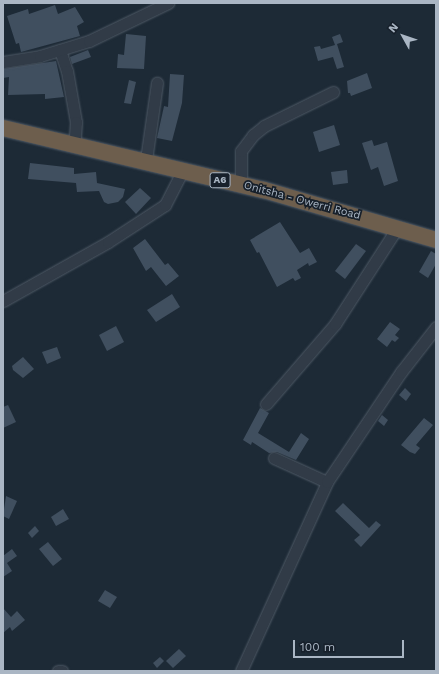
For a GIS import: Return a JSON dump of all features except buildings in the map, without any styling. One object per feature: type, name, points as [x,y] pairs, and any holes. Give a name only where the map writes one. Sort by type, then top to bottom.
[{"type":"highway","name":"Onitsha - Owerri Road","points":[[3,120],[241,176],[436,230]]},
{"type":"highway","name":"Onitsha - Owerri Road","points":[[3,128],[264,190],[436,240]]},
{"type":"street","points":[[3,62],[60,50],[89,41],[168,3]]},
{"type":"street","points":[[60,50],[67,71],[75,115],[75,137]]},
{"type":"street","points":[[147,153],[157,83]]},
{"type":"street","points":[[241,176],[241,151],[253,135],[264,126],[333,92]]},
{"type":"street","points":[[3,302],[108,242],[165,206],[182,171]]},
{"type":"street","points":[[266,404],[335,324],[397,228]]},
{"type":"street","points":[[241,671],[327,482],[401,372],[436,327]]},
{"type":"street","points":[[274,458],[327,482]]}]
